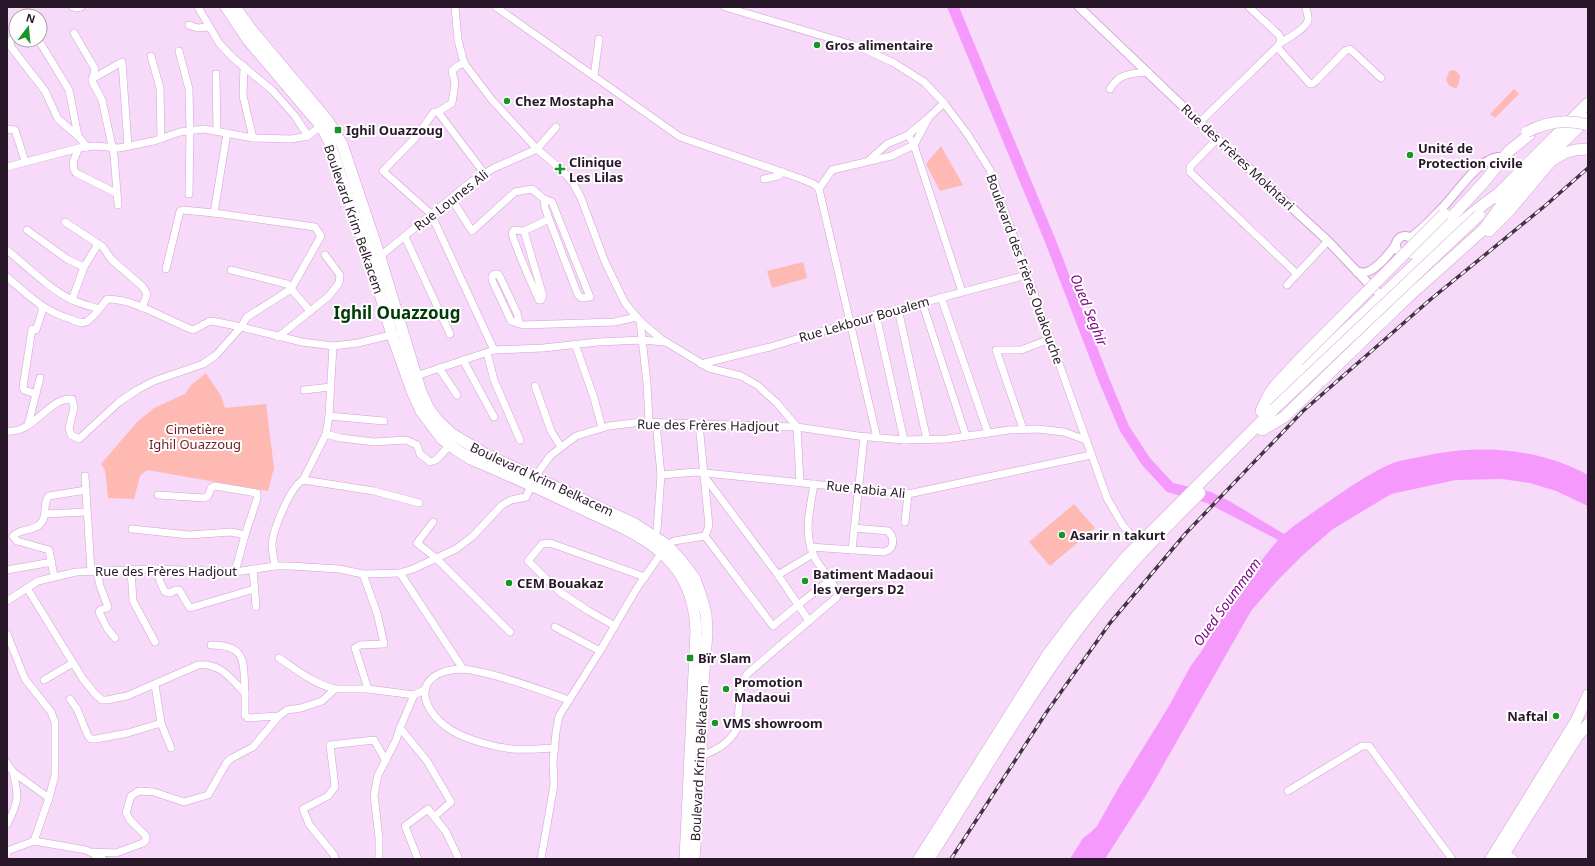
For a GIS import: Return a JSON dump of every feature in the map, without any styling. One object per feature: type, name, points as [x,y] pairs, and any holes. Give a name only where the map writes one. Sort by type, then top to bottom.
[{"type":"main road","name":"Boulevard Krim Belkacem","points":[[226,7],[248,40],[342,144],[397,332],[412,391],[421,410],[442,439],[472,459],[533,481],[635,524],[684,564],[694,580],[701,596],[706,614],[707,633],[702,696],[701,756],[694,859]]},
{"type":"main road","name":"Boulevard Krim Belkacem","points":[[235,7],[324,123]]},
{"type":"main road","points":[[1262,430],[1284,417],[1396,309],[1484,228],[1504,195],[1588,103]]},
{"type":"main road","points":[[1243,440],[1276,412],[1480,217],[1588,118]]},
{"type":"main road","points":[[1243,440],[1275,386],[1432,227],[1498,157],[1522,135],[1541,126],[1563,122],[1575,122],[1588,126]]},
{"type":"main road","points":[[1406,253],[1415,253],[1423,248],[1485,181],[1509,151],[1529,135],[1542,129],[1559,126],[1574,126],[1588,129]]},
{"type":"main road","points":[[1396,309],[1413,299],[1432,284],[1490,230],[1509,211],[1552,161],[1564,153],[1588,149]]},
{"type":"main road","points":[[1203,484],[1296,378],[1472,213],[1504,195]]},
{"type":"main road","name":"Boulevard Krim Belkacem","points":[[397,332],[429,409],[438,421],[452,434],[533,481]]},
{"type":"main road","points":[[919,859],[1048,654],[1096,592],[1203,484],[1262,430],[1276,412]]},
{"type":"main road","points":[[929,859],[1028,702],[1057,659],[1106,593],[1131,564],[1141,547]]},
{"type":"main road","name":"Boulevard Krim Belkacem","points":[[664,549],[667,557],[685,582],[696,614],[696,644],[685,859]]},
{"type":"main road","points":[[1491,859],[1576,721],[1588,695]]},
{"type":"main road","points":[[1576,721],[1588,708]]},
{"type":"main road","points":[[1507,857],[1577,737],[1588,724]]},
{"type":"main road","points":[[1569,751],[1588,736]]},
{"type":"street","points":[[73,7],[81,7]]},
{"type":"street","points":[[198,7],[219,43],[232,57],[277,95],[295,116],[308,136]]},
{"type":"street","points":[[455,7],[458,40],[464,62],[492,100],[537,149],[563,171],[573,183],[581,198],[605,262],[625,303],[639,319],[666,342],[709,368],[741,376],[757,385],[777,403],[797,427],[800,482]]},
{"type":"street","points":[[496,7],[680,137],[783,172],[814,184],[819,189],[877,438]]},
{"type":"street","name":"Boulevard des Frères Ouakouche","points":[[725,7],[860,47],[894,63],[924,82],[944,103],[968,135],[990,170],[1107,498],[1122,524],[1141,547]]},
{"type":"street","name":"Rue des Frères Mokhtari","points":[[1079,7],[1217,139],[1328,241],[1366,281],[1396,309]]},
{"type":"street","points":[[1249,7],[1277,32],[1280,37],[1279,45],[1310,84],[1316,81],[1345,51],[1350,49],[1381,78]]},
{"type":"street","points":[[1200,122],[1279,45],[1307,23],[1309,20],[1306,7]]},
{"type":"street","points":[[189,25],[197,28],[209,28]]},
{"type":"street","points":[[74,33],[95,69],[92,79],[102,100],[114,155],[118,205]]},
{"type":"street","points":[[594,76],[599,39]]},
{"type":"street","points":[[12,48],[45,91],[58,120],[78,136],[87,148]]},
{"type":"street","points":[[43,48],[69,90],[78,136]]},
{"type":"street","points":[[179,51],[189,89],[189,194]]},
{"type":"street","points":[[151,56],[160,88],[161,138]]},
{"type":"street","points":[[92,79],[122,62],[128,146]]},
{"type":"street","points":[[464,62],[456,66],[452,72],[455,83],[452,102],[438,112],[434,112],[415,138],[383,171],[431,214],[494,350]]},
{"type":"street","points":[[244,66],[243,96],[253,138]]},
{"type":"street","points":[[1110,89],[1112,85],[1123,76],[1132,73],[1148,72]]},
{"type":"street","points":[[216,74],[217,131]]},
{"type":"street","points":[[819,189],[832,170],[891,156],[944,103]]},
{"type":"street","points":[[438,112],[484,173]]},
{"type":"street","points":[[867,162],[887,144],[908,140],[929,117]]},
{"type":"street","points":[[7,167],[79,148],[94,146],[112,148],[128,146],[180,132],[204,129],[253,138],[291,139],[308,136],[324,123]]},
{"type":"street","points":[[537,149],[556,127]]},
{"type":"street","points":[[7,129],[14,130],[16,133],[25,162]]},
{"type":"street","points":[[214,213],[228,133]]},
{"type":"street","points":[[1217,139],[1190,167],[1190,172],[1297,274]]},
{"type":"street","points":[[908,140],[962,292]]},
{"type":"street","points":[[79,148],[72,165],[76,173],[116,193]]},
{"type":"street","name":"Rue Lounes Ali","points":[[375,259],[405,237],[431,214],[484,173],[537,149]]},
{"type":"street","points":[[1410,238],[1424,227],[1473,173],[1491,158],[1498,157]]},
{"type":"street","points":[[764,179],[778,176],[783,172]]},
{"type":"street","points":[[451,198],[472,230],[515,192],[532,189],[544,199],[552,202],[590,297],[582,298],[578,295],[545,208],[544,199]]},
{"type":"street","points":[[7,431],[21,429],[28,425],[64,398],[72,399],[74,408],[69,428],[71,435],[79,438],[119,402],[137,390],[154,382],[203,364],[216,355],[241,327],[247,317],[291,289],[321,236],[317,228],[183,210],[180,211],[166,269]]},
{"type":"street","points":[[524,231],[543,296],[540,300],[536,295],[516,248],[512,234],[514,230],[524,231],[549,219]]},
{"type":"street","points":[[65,222],[103,247],[111,259],[143,287],[147,294],[142,308]]},
{"type":"street","points":[[28,230],[67,259],[84,268]]},
{"type":"street","points":[[1358,272],[1367,272],[1373,268],[1385,258],[1398,239],[1403,236],[1410,238],[1414,245],[1412,250],[1387,262],[1366,281]]},
{"type":"street","points":[[405,237],[450,334]]},
{"type":"street","points":[[1287,285],[1328,241]]},
{"type":"street","points":[[72,300],[84,268],[98,244]]},
{"type":"street","points":[[1396,244],[1398,249],[1406,253]]},
{"type":"street","points":[[7,250],[45,283],[72,300],[99,309]]},
{"type":"street","points":[[278,337],[328,296],[339,283],[340,275],[325,254]]},
{"type":"street","points":[[231,270],[286,284],[310,311]]},
{"type":"street","points":[[519,323],[517,313],[500,276],[495,274],[492,276],[492,280],[511,321],[523,325],[614,322],[639,319]]},
{"type":"street","name":"Rue Lekbour Boualem","points":[[701,364],[770,346],[922,302],[1027,275]]},
{"type":"street","points":[[7,277],[42,307],[62,317],[82,323],[87,321],[107,299],[114,299],[142,308],[193,330],[210,322],[217,322],[302,342],[333,346],[358,343],[397,332]]},
{"type":"street","points":[[941,297],[988,433]]},
{"type":"street","points":[[922,302],[966,436]]},
{"type":"street","points":[[36,394],[24,390],[23,387],[34,330],[42,312],[42,307]]},
{"type":"street","points":[[898,309],[927,440]]},
{"type":"street","points":[[876,315],[904,440]]},
{"type":"street","points":[[639,319],[661,475],[657,530]]},
{"type":"street","points":[[1023,429],[996,350],[1021,350],[1050,339]]},
{"type":"street","points":[[416,376],[494,350],[543,348],[598,342],[642,340],[666,342]]},
{"type":"street","points":[[575,344],[594,398],[602,428]]},
{"type":"street","points":[[303,480],[326,434],[329,416],[333,346]]},
{"type":"street","points":[[487,353],[494,380],[520,440]]},
{"type":"street","points":[[463,360],[494,417]]},
{"type":"street","points":[[439,368],[457,395]]},
{"type":"street","points":[[28,425],[40,378]]},
{"type":"street","points":[[535,386],[551,431],[561,447]]},
{"type":"street","points":[[304,390],[331,387]]},
{"type":"street","points":[[329,416],[384,421]]},
{"type":"street","name":"Rue des Frères Hadjout","points":[[7,600],[38,581],[54,576],[94,571],[156,569],[235,572],[275,566],[339,569],[363,574],[400,573],[413,569],[456,549],[468,540],[502,505],[511,500],[526,497],[533,481],[550,456],[576,436],[602,428],[641,422],[797,427],[864,437],[904,440],[947,440],[988,433],[1038,429],[1064,432],[1086,440]]},
{"type":"street","points":[[699,424],[709,526],[705,536]]},
{"type":"street","points":[[326,434],[341,438],[374,442],[406,440],[416,445],[420,454],[430,462],[436,460],[450,445]]},
{"type":"street","points":[[852,550],[864,437]]},
{"type":"street","name":"Rue Rabia Ali","points":[[661,475],[696,472],[703,474],[800,482],[908,494],[1091,455]]},
{"type":"street","points":[[703,474],[778,575],[809,621]]},
{"type":"street","points":[[85,476],[94,571],[108,607],[100,610],[99,612],[107,628],[115,638]]},
{"type":"street","points":[[275,566],[272,544],[274,535],[290,494],[298,482],[303,480],[374,492],[419,503]]},
{"type":"street","points":[[701,756],[718,749],[733,735],[737,729],[741,686],[748,674],[837,597],[837,591],[819,566],[811,551],[807,527],[814,484]]},
{"type":"street","points":[[158,495],[204,498],[208,496],[211,488],[215,486],[257,493],[257,499],[235,572]]},
{"type":"street","points":[[54,576],[49,550],[17,541],[13,536],[15,533],[38,528],[43,521],[45,514],[45,502],[50,496],[86,490]]},
{"type":"street","points":[[905,522],[908,494]]},
{"type":"street","points":[[45,514],[88,512]]},
{"type":"street","points":[[433,522],[417,543],[436,558],[510,632]]},
{"type":"street","points":[[778,575],[811,551],[852,550],[883,552],[890,550],[893,543],[892,536],[888,531],[854,528]]},
{"type":"street","points":[[132,529],[188,535],[231,532],[245,535]]},
{"type":"street","points":[[541,859],[554,785],[553,762],[559,716],[664,549],[674,541],[705,536]]},
{"type":"street","points":[[705,536],[773,626],[830,580]]},
{"type":"street","points":[[615,626],[560,592],[528,561],[542,544],[550,543],[645,577]]},
{"type":"street","points":[[7,570],[52,562]]},
{"type":"street","points":[[131,569],[133,601],[155,642]]},
{"type":"street","points":[[156,569],[165,592],[171,593],[175,590],[179,590],[190,608],[254,589]]},
{"type":"street","points":[[253,569],[256,607]]},
{"type":"street","points":[[400,573],[463,669]]},
{"type":"street","points":[[363,574],[377,613],[384,644],[360,645],[356,648],[368,689]]},
{"type":"street","points":[[27,588],[73,663],[92,690],[102,700],[127,696],[198,665],[206,664],[219,667],[245,693]]},
{"type":"street","points":[[556,627],[600,651]]},
{"type":"street","points":[[7,634],[25,679],[51,712],[55,722],[55,775],[49,798],[34,841]]},
{"type":"street","points":[[211,645],[228,646],[238,652],[244,665],[246,718],[279,716]]},
{"type":"street","points":[[279,658],[324,687],[335,689],[368,689],[414,695],[424,690]]},
{"type":"street","points":[[44,680],[73,663]]},
{"type":"street","points":[[555,748],[513,749],[478,742],[452,730],[434,715],[424,698],[424,690],[435,675],[445,671],[463,669],[517,682],[570,700]]},
{"type":"street","points":[[155,685],[161,723],[171,748]]},
{"type":"street","points":[[91,852],[116,853],[143,843],[146,840],[146,836],[130,820],[126,813],[131,796],[134,792],[144,790],[184,802],[208,795],[227,762],[253,747],[279,716],[287,710],[301,708],[322,701],[335,689]]},
{"type":"street","points":[[379,859],[379,838],[374,795],[378,775],[396,740],[414,695]]},
{"type":"street","points":[[70,699],[77,709],[88,736],[91,739],[96,740],[128,733],[161,723]]},
{"type":"street","points":[[400,728],[428,761],[451,802],[434,817]]},
{"type":"street","points":[[335,859],[334,855],[309,824],[303,808],[328,796],[335,786],[330,745],[374,740],[386,761]]},
{"type":"street","points":[[1288,791],[1362,746],[1369,746],[1452,859]]},
{"type":"street","points":[[7,763],[13,772],[18,793],[16,805],[7,824]]},
{"type":"street","points":[[13,772],[49,798]]},
{"type":"street","points":[[418,859],[405,826],[428,809],[446,832],[458,858]]},
{"type":"street","points":[[7,854],[7,851],[34,841],[60,844],[86,850],[103,859]]},
{"type":"green space","points":[[1452,70],[1456,71],[1460,76],[1458,86],[1456,88],[1447,83],[1446,79],[1449,72]]},
{"type":"green space","points":[[1514,89],[1519,94],[1495,118],[1490,114]]},
{"type":"green space","points":[[941,146],[963,185],[940,191],[926,164]]},
{"type":"green space","points":[[803,262],[807,278],[772,288],[767,271]]},
{"type":"green space","name":"Cimetière Ighil Ouazzoug","points":[[206,373],[221,396],[225,408],[266,404],[274,468],[268,491],[147,470],[140,476],[134,499],[108,498],[105,470],[101,464],[137,422],[154,408],[185,394],[191,385]]},
{"type":"green space","name":"Asarir n takurt","points":[[1074,504],[1095,528],[1050,566],[1029,542]]},
{"type":"shaded area","points":[[947,7],[959,7],[1055,238],[1129,426],[1150,458],[1173,483],[1211,492],[1231,502],[1284,534],[1350,487],[1384,467],[1393,463],[1441,453],[1462,450],[1484,450],[1527,454],[1548,459],[1588,475],[1588,506],[1556,491],[1530,483],[1502,479],[1456,480],[1391,494],[1333,529],[1303,555],[1277,581],[1251,611],[1148,792],[1105,859],[1070,859],[1083,838],[1097,826],[1119,787],[1169,706],[1190,667],[1201,652],[1234,597],[1278,540],[1207,503],[1167,492],[1142,465],[1120,431],[1099,382],[1045,242]]},
{"type":"railway","points":[[951,859],[1046,713],[1110,623],[1186,533],[1303,411],[1431,299],[1546,205],[1588,168]]},
{"type":"place","name":"Gros alimentaire","points":[[817,45]]},
{"type":"place","name":"Chez Mostapha","points":[[507,101]]},
{"type":"place","name":"Ighil Ouazzoug","points":[[338,130]]},
{"type":"place","name":"Unité de Protection civile","points":[[1410,155]]},
{"type":"place","name":"Clinique Les Lilas","points":[[560,169]]},
{"type":"place","name":"Asarir n takurt","points":[[1062,535]]},
{"type":"place","name":"Batiment Madaoui les vergers D2","points":[[805,581]]},
{"type":"place","name":"CEM Bouakaz","points":[[509,583]]},
{"type":"place","name":"Bïr Slam","points":[[690,658]]},
{"type":"place","name":"Promotion Madaoui","points":[[726,689]]},
{"type":"place","name":"Naftal","points":[[1556,716]]},
{"type":"place","name":"VMS showroom","points":[[715,723]]},
{"type":"district","name":"Ighil Ouazzoug","points":[[397,313]]},
{"type":"water label","name":"Oued Seghir","points":[[1089,310]]},
{"type":"water label","name":"Oued Soummam","points":[[1227,602]]}]
